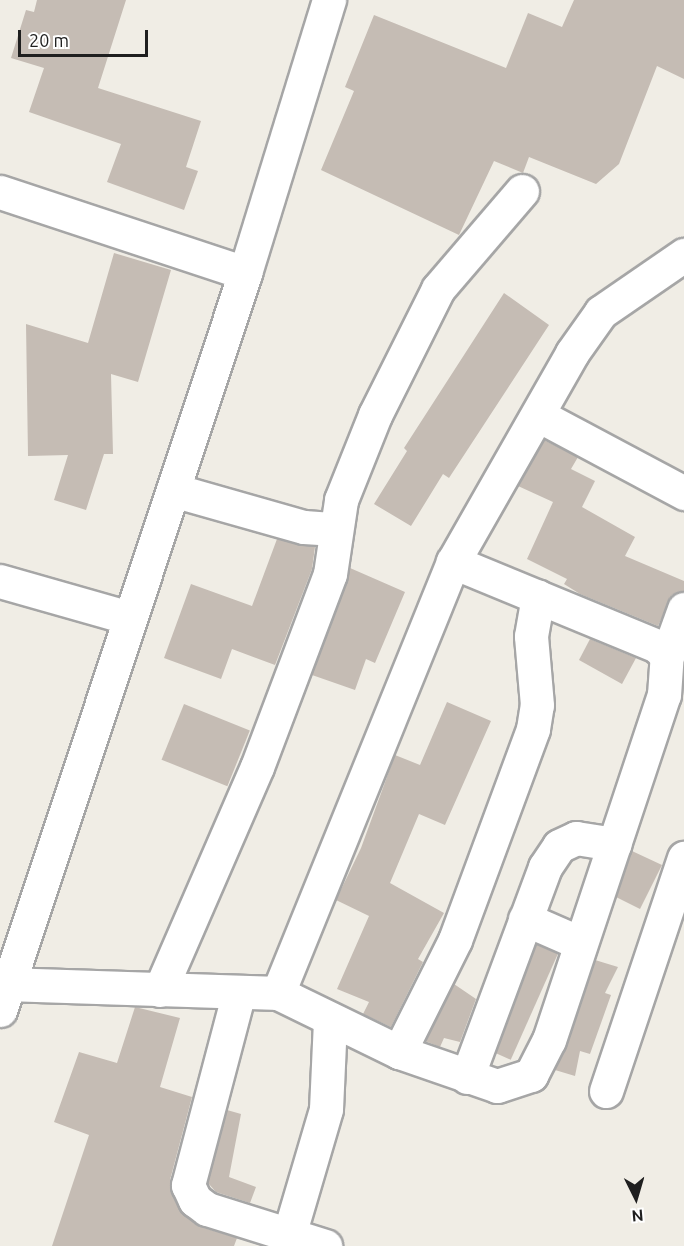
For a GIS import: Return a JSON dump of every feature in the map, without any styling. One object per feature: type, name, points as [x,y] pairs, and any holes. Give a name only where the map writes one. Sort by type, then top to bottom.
[{"type":"street","points":[[330,0],[245,273],[4,997],[160,990],[278,993],[330,1021],[399,1052],[467,1077],[497,1086],[531,1075],[549,1040],[664,695],[667,656],[684,609]]},
{"type":"street","points":[[160,990],[258,766],[330,574],[335,529],[345,489],[415,328],[438,289],[522,191]]},
{"type":"street","points":[[0,192],[245,273]]},
{"type":"street","points":[[278,993],[453,562],[601,312],[684,255]]},
{"type":"street","points":[[538,416],[684,493]]},
{"type":"street","points":[[173,490],[304,527],[335,529]]},
{"type":"street","points":[[453,562],[657,646],[667,656]]},
{"type":"street","points":[[0,580],[130,618]]},
{"type":"street","points":[[399,1052],[455,940],[533,729],[537,705],[531,636],[538,597]]},
{"type":"street","points":[[467,1077],[525,919],[559,846],[576,838],[615,844]]},
{"type":"street","points":[[606,1091],[684,858]]},
{"type":"street","points":[[525,919],[580,943]]},
{"type":"street","points":[[238,992],[188,1185],[195,1200],[207,1209],[325,1246]]},
{"type":"street","points":[[290,1235],[326,1109],[330,1021]]},
{"type":"building","points":[[37,0],[126,0],[98,88],[201,121],[186,167],[198,171],[184,210],[107,182],[121,144],[29,112],[44,68],[11,58],[26,10],[34,12]]},
{"type":"building","points":[[574,0],[684,0],[684,79],[657,66],[619,164],[596,184],[529,157],[523,173],[494,161],[459,235],[321,170],[354,91],[345,87],[374,15],[506,68],[528,13],[562,27]]},
{"type":"building","points":[[114,253],[171,270],[138,382],[111,374],[113,454],[104,454],[86,510],[54,500],[68,455],[28,456],[26,324],[88,343]]},
{"type":"building","points":[[504,293],[549,325],[449,478],[443,474],[411,526],[374,504],[407,451],[404,448]]},
{"type":"building","points":[[544,440],[578,457],[571,469],[595,481],[582,507],[635,537],[625,556],[684,581],[684,591],[672,595],[658,626],[580,594],[564,584],[567,579],[527,559],[553,502],[518,486]]},
{"type":"building","points":[[277,539],[315,547],[312,569],[275,665],[232,649],[221,679],[164,658],[191,584],[252,606]]},
{"type":"building","points":[[350,568],[405,592],[375,663],[366,659],[355,690],[312,675]]},
{"type":"building","points":[[590,639],[636,658],[622,684],[579,660]]},
{"type":"building","points":[[447,702],[491,721],[445,825],[419,814],[390,883],[444,913],[418,959],[423,962],[391,1027],[363,1014],[369,1002],[337,989],[369,916],[336,900],[361,848],[395,755],[420,765]]},
{"type":"building","points":[[184,704],[250,731],[227,786],[162,760]]},
{"type":"building","points":[[632,851],[662,865],[640,909],[616,897]]},
{"type":"building","points":[[536,944],[558,954],[511,1060],[489,1050]]},
{"type":"building","points":[[595,960],[618,967],[605,993],[611,995],[590,1054],[580,1051],[575,1076],[555,1070]]},
{"type":"building","points":[[454,984],[476,999],[460,1042],[444,1038],[440,1047],[425,1041]]},
{"type":"building","points":[[135,1007],[180,1018],[160,1087],[192,1097],[170,1180],[171,1193],[184,1215],[201,1227],[237,1238],[234,1246],[52,1246],[89,1135],[54,1122],[79,1052],[117,1063]]},
{"type":"building","points":[[227,1110],[241,1114],[229,1177],[256,1187],[250,1203],[216,1192],[208,1183]]}]
